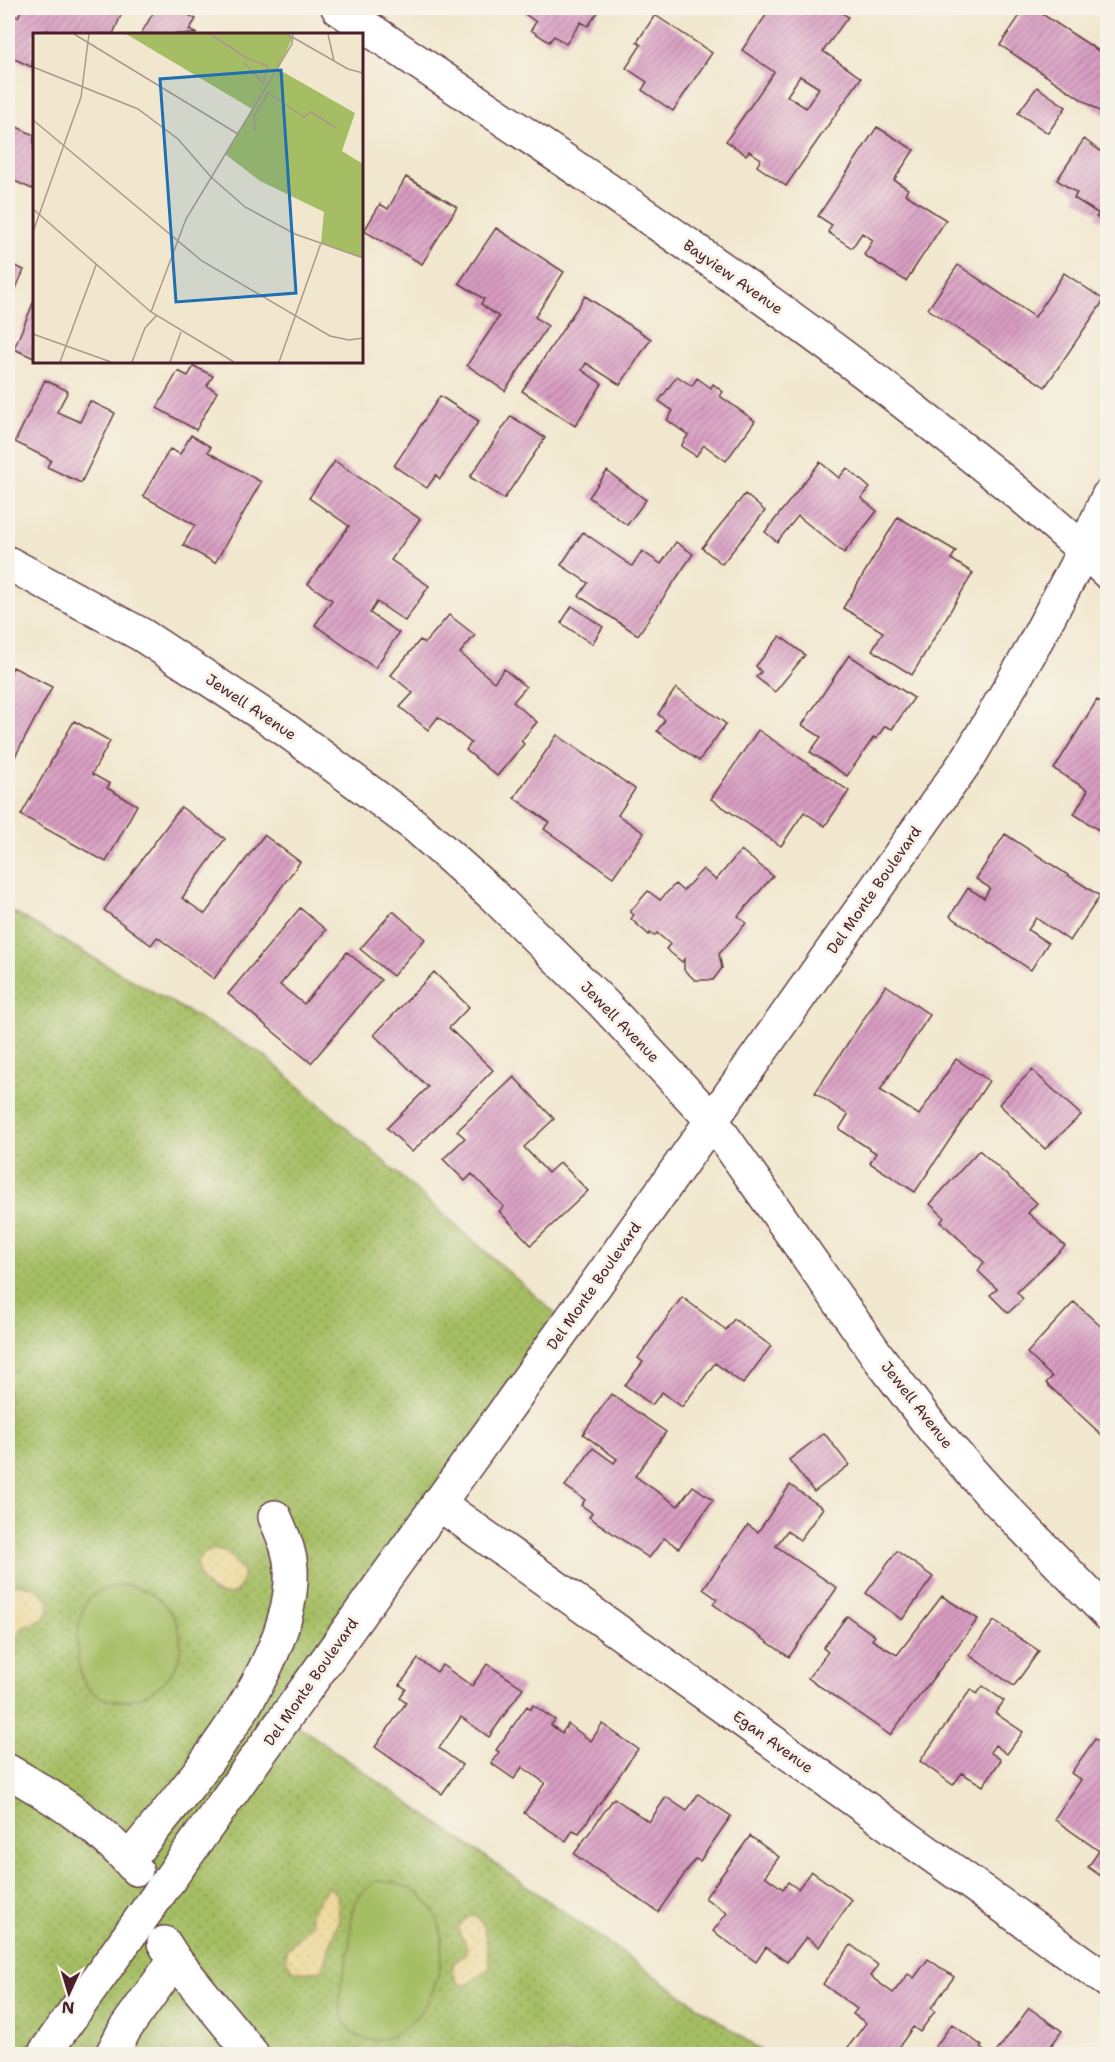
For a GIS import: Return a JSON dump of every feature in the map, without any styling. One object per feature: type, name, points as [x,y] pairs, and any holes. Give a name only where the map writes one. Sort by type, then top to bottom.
[{"type":"street","name":"Bayview Avenue","points":[[338,8],[698,252],[844,356],[961,447],[1084,550],[1107,573]]},
{"type":"street","name":"Del Monte Boulevard","points":[[44,2055],[579,1308],[969,757],[1028,656],[1084,550],[1107,496]]},
{"type":"street","name":"Jewell Avenue","points":[[8,563],[142,635],[222,686],[342,770],[414,825],[493,895],[603,1003],[711,1119],[933,1429],[990,1493],[1107,1614]]},
{"type":"street","name":"Egan Avenue","points":[[438,1503],[1107,1981]]},
{"type":"street","points":[[8,1771],[87,1821],[132,1865],[161,1820],[237,1715],[265,1671],[277,1644],[285,1616],[291,1570],[288,1549],[275,1517]]},
{"type":"street","points":[[112,2055],[169,1951],[252,2055]]},
{"type":"green space","points":[[8,909],[264,1055],[567,1324],[286,1717],[766,2054],[8,2054]]},
{"type":"green space","points":[[121,1585],[147,1592],[168,1609],[175,1620],[181,1646],[173,1672],[164,1682],[141,1696],[115,1701],[102,1698],[91,1691],[85,1683],[78,1660],[77,1646],[80,1620],[89,1600],[104,1589]]},
{"type":"green space","points":[[376,1881],[412,1890],[433,1911],[442,1939],[439,1970],[428,2000],[409,2024],[386,2038],[360,2037],[349,2029],[340,2007],[353,1909],[359,1897]]},
{"type":"sand","points":[[219,1549],[229,1554],[244,1573],[238,1589],[228,1595],[217,1593],[206,1585],[199,1575],[197,1564],[203,1554]]},
{"type":"sand","points":[[8,1584],[35,1587],[50,1602],[44,1619],[24,1627],[8,1647]]},
{"type":"sand","points":[[329,1887],[337,1894],[339,1919],[322,1970],[304,1973],[292,1970],[286,1959],[287,1949],[311,1924],[311,1911]]},
{"type":"sand","points":[[474,1915],[484,1926],[490,1968],[467,1985],[459,1984],[452,1971],[454,1962],[464,1956],[467,1948],[458,1928],[465,1919]]},
{"type":"building","points":[[22,8],[124,8],[113,33],[54,33],[47,30],[46,33],[33,33],[32,67],[8,56],[8,21],[10,14],[18,17]]},
{"type":"building","points":[[156,8],[176,8],[196,19],[189,30],[195,33],[142,33]]},
{"type":"building","points":[[529,8],[601,8],[588,26],[581,22],[566,44],[554,36],[549,42],[531,30],[536,22],[525,14]]},
{"type":"building","points":[[771,8],[835,8],[848,17],[823,51],[861,78],[786,186],[757,166],[761,159],[749,151],[746,155],[726,141],[774,72],[742,50]],"holes":[[[800,76],[819,88],[806,108],[787,96]]]},
{"type":"building","points":[[1025,8],[1033,8],[1108,57],[1108,117],[1000,45]]},
{"type":"building","points":[[655,15],[712,53],[673,111],[642,90],[647,82],[626,68],[641,45],[637,42]]},
{"type":"building","points":[[1037,87],[1066,107],[1048,133],[1018,113]]},
{"type":"building","points":[[8,123],[33,135],[33,186],[32,189],[8,178]]},
{"type":"building","points":[[877,127],[914,150],[894,180],[908,189],[905,194],[946,220],[906,281],[864,255],[873,240],[862,233],[852,248],[828,232],[832,225],[818,216]]},
{"type":"building","points":[[1084,139],[1100,151],[1103,147],[1108,150],[1108,225],[1096,217],[1099,214],[1074,198],[1077,193],[1057,180]]},
{"type":"building","points":[[406,177],[457,207],[422,264],[364,231],[380,204],[388,209]]},
{"type":"building","points":[[496,228],[564,272],[535,317],[548,326],[505,391],[467,365],[499,317],[481,304],[484,299],[459,283]]},
{"type":"building","points":[[8,263],[24,270],[10,302],[8,301]]},
{"type":"building","points":[[958,265],[1035,317],[1064,273],[1104,300],[1045,387],[928,309]]},
{"type":"building","points":[[585,296],[651,339],[620,385],[586,363],[582,370],[602,384],[575,426],[522,391]]},
{"type":"building","points":[[33,303],[33,358],[14,349]]},
{"type":"building","points":[[194,366],[213,376],[207,386],[217,392],[196,430],[157,408],[178,371],[188,376]]},
{"type":"building","points":[[677,376],[692,386],[697,378],[711,388],[713,384],[723,392],[720,396],[755,421],[726,461],[704,445],[696,456],[681,446],[688,435],[667,420],[673,411],[659,401]]},
{"type":"building","points":[[45,380],[68,391],[57,412],[80,422],[90,401],[115,413],[81,483],[47,467],[51,460],[15,442]]},
{"type":"building","points":[[440,396],[479,421],[440,479],[436,475],[427,488],[394,466]]},
{"type":"building","points":[[511,416],[545,438],[504,499],[470,477]]},
{"type":"building","points":[[191,435],[211,447],[208,452],[261,482],[215,563],[183,545],[195,525],[143,496],[170,449],[180,454]]},
{"type":"building","points":[[335,461],[420,519],[391,560],[429,586],[405,621],[377,602],[370,613],[399,633],[375,668],[315,625],[332,600],[308,584],[349,526],[309,498]]},
{"type":"building","points":[[820,462],[839,478],[847,468],[870,488],[861,498],[877,511],[844,553],[798,516],[777,542],[765,532]]},
{"type":"building","points":[[607,471],[646,500],[627,525],[589,497]]},
{"type":"building","points":[[745,494],[765,511],[722,564],[702,548]]},
{"type":"building","points":[[898,517],[956,551],[951,559],[973,573],[912,675],[872,650],[883,632],[843,608]]},
{"type":"building","points":[[583,532],[632,566],[642,551],[661,564],[676,542],[693,554],[638,635],[579,596],[588,583],[561,565]]},
{"type":"building","points":[[572,606],[603,627],[592,644],[561,623]]},
{"type":"building","points":[[449,615],[475,635],[460,653],[494,682],[504,669],[526,687],[513,702],[537,722],[521,741],[524,744],[497,776],[466,750],[471,743],[438,717],[428,730],[400,707],[413,693],[391,675],[420,640],[425,643]]},
{"type":"building","points":[[780,636],[805,655],[775,692],[756,677],[761,672],[756,666]]},
{"type":"building","points":[[849,655],[914,698],[892,729],[885,726],[876,739],[874,737],[847,776],[810,752],[821,737],[802,725]]},
{"type":"building","points":[[13,667],[52,687],[10,766],[8,765],[8,677]]},
{"type":"building","points":[[676,688],[726,724],[699,761],[657,731],[665,720],[658,714]]},
{"type":"building","points":[[1097,700],[1108,706],[1108,836],[1074,814],[1088,790],[1054,769]]},
{"type":"building","points":[[74,721],[110,741],[92,774],[110,784],[107,788],[137,805],[106,862],[21,815]]},
{"type":"building","points":[[758,730],[849,791],[825,826],[804,812],[781,846],[711,799]]},
{"type":"building","points":[[557,735],[635,789],[618,815],[644,833],[613,877],[544,829],[549,822],[514,798]]},
{"type":"building","points":[[181,807],[225,839],[182,898],[205,914],[264,835],[300,862],[214,979],[157,937],[151,945],[104,910]]},
{"type":"building","points":[[1005,834],[1100,896],[1070,941],[1036,918],[1028,930],[1048,943],[1031,970],[950,916],[968,888],[984,898],[990,888],[976,879]]},
{"type":"building","points":[[741,850],[773,876],[738,916],[746,923],[719,954],[722,968],[713,980],[695,980],[684,970],[684,959],[682,962],[666,949],[670,944],[657,933],[654,936],[650,933],[649,935],[631,919],[634,915],[630,912],[648,891],[660,900],[675,884],[683,891],[703,869],[716,880]]},
{"type":"building","points":[[300,908],[326,930],[280,985],[304,1004],[347,952],[381,980],[311,1063],[228,994]]},
{"type":"building","points":[[393,911],[425,939],[393,976],[360,949]]},
{"type":"building","points":[[434,972],[469,1007],[449,1028],[493,1070],[412,1152],[387,1128],[428,1087],[374,1035]]},
{"type":"building","points":[[886,985],[930,1015],[880,1090],[919,1115],[956,1059],[989,1081],[915,1192],[870,1163],[876,1153],[839,1129],[848,1115],[815,1093]]},
{"type":"building","points":[[1032,1070],[1081,1115],[1045,1149],[999,1104]]},
{"type":"building","points":[[514,1077],[554,1119],[524,1147],[548,1173],[560,1162],[588,1191],[531,1245],[499,1211],[504,1207],[472,1174],[465,1181],[443,1159],[465,1138],[457,1131]]},
{"type":"building","points":[[979,1150],[1037,1203],[1028,1213],[1065,1246],[1017,1292],[1023,1299],[1008,1313],[990,1295],[997,1289],[978,1271],[984,1262],[941,1222],[944,1217],[930,1204]]},
{"type":"building","points":[[682,1297],[726,1330],[734,1319],[771,1346],[743,1384],[715,1363],[682,1407],[662,1392],[652,1405],[625,1385],[643,1362],[638,1358]]},
{"type":"building","points":[[1074,1302],[1108,1333],[1108,1433],[1104,1437],[1046,1383],[1052,1377],[1027,1353]]},
{"type":"building","points":[[611,1394],[666,1432],[635,1476],[678,1506],[693,1486],[713,1500],[679,1548],[664,1538],[649,1558],[589,1517],[592,1513],[581,1505],[585,1500],[565,1486],[593,1448],[614,1463],[617,1459],[583,1434]]},
{"type":"building","points":[[824,1433],[849,1465],[814,1492],[789,1460]]},
{"type":"building","points":[[790,1485],[823,1508],[800,1540],[787,1531],[776,1546],[837,1588],[789,1657],[713,1604],[717,1599],[703,1589],[748,1525],[758,1532]]},
{"type":"building","points":[[897,1551],[933,1577],[902,1620],[866,1593]]},
{"type":"building","points":[[942,1596],[978,1619],[890,1735],[808,1678],[828,1652],[823,1648],[847,1616],[875,1636],[872,1640],[897,1655]]},
{"type":"building","points":[[994,1621],[1039,1651],[1014,1686],[969,1655]]},
{"type":"building","points":[[418,1659],[437,1672],[442,1665],[472,1686],[487,1664],[523,1688],[489,1737],[461,1717],[439,1748],[462,1765],[442,1794],[375,1747],[406,1703],[400,1698],[406,1689],[400,1685]]},
{"type":"building","points":[[983,1686],[1004,1701],[995,1713],[1023,1732],[1007,1754],[995,1745],[990,1752],[1001,1760],[983,1786],[962,1773],[953,1785],[920,1761],[971,1689],[977,1694]]},
{"type":"building","points":[[533,1705],[555,1720],[551,1725],[562,1733],[568,1724],[591,1741],[602,1724],[638,1749],[579,1833],[573,1830],[566,1841],[524,1813],[545,1783],[522,1767],[514,1779],[491,1763],[499,1752],[496,1750],[527,1706],[531,1709]]},
{"type":"building","points":[[1095,1739],[1108,1748],[1108,1881],[1088,1867],[1099,1851],[1054,1819],[1081,1780],[1071,1773]]},
{"type":"building","points":[[698,1794],[731,1816],[700,1861],[695,1859],[658,1912],[574,1854],[614,1798],[649,1822],[666,1797],[687,1811]]},
{"type":"building","points":[[750,1836],[779,1857],[765,1876],[783,1889],[788,1882],[798,1889],[811,1871],[852,1900],[819,1947],[806,1937],[787,1962],[766,1947],[756,1962],[713,1931],[727,1913],[705,1898]]},
{"type":"building","points":[[851,1945],[878,1965],[870,1976],[893,1993],[908,1974],[914,1978],[928,1959],[954,1977],[931,2008],[935,2011],[920,2032],[913,2027],[894,2054],[843,2054],[866,2023],[853,2014],[857,2009],[823,1984]]},
{"type":"building","points":[[1029,2008],[1062,2031],[1045,2054],[995,2054]]},
{"type":"building","points":[[952,2024],[982,2046],[980,2048],[989,2054],[930,2054]]}]
